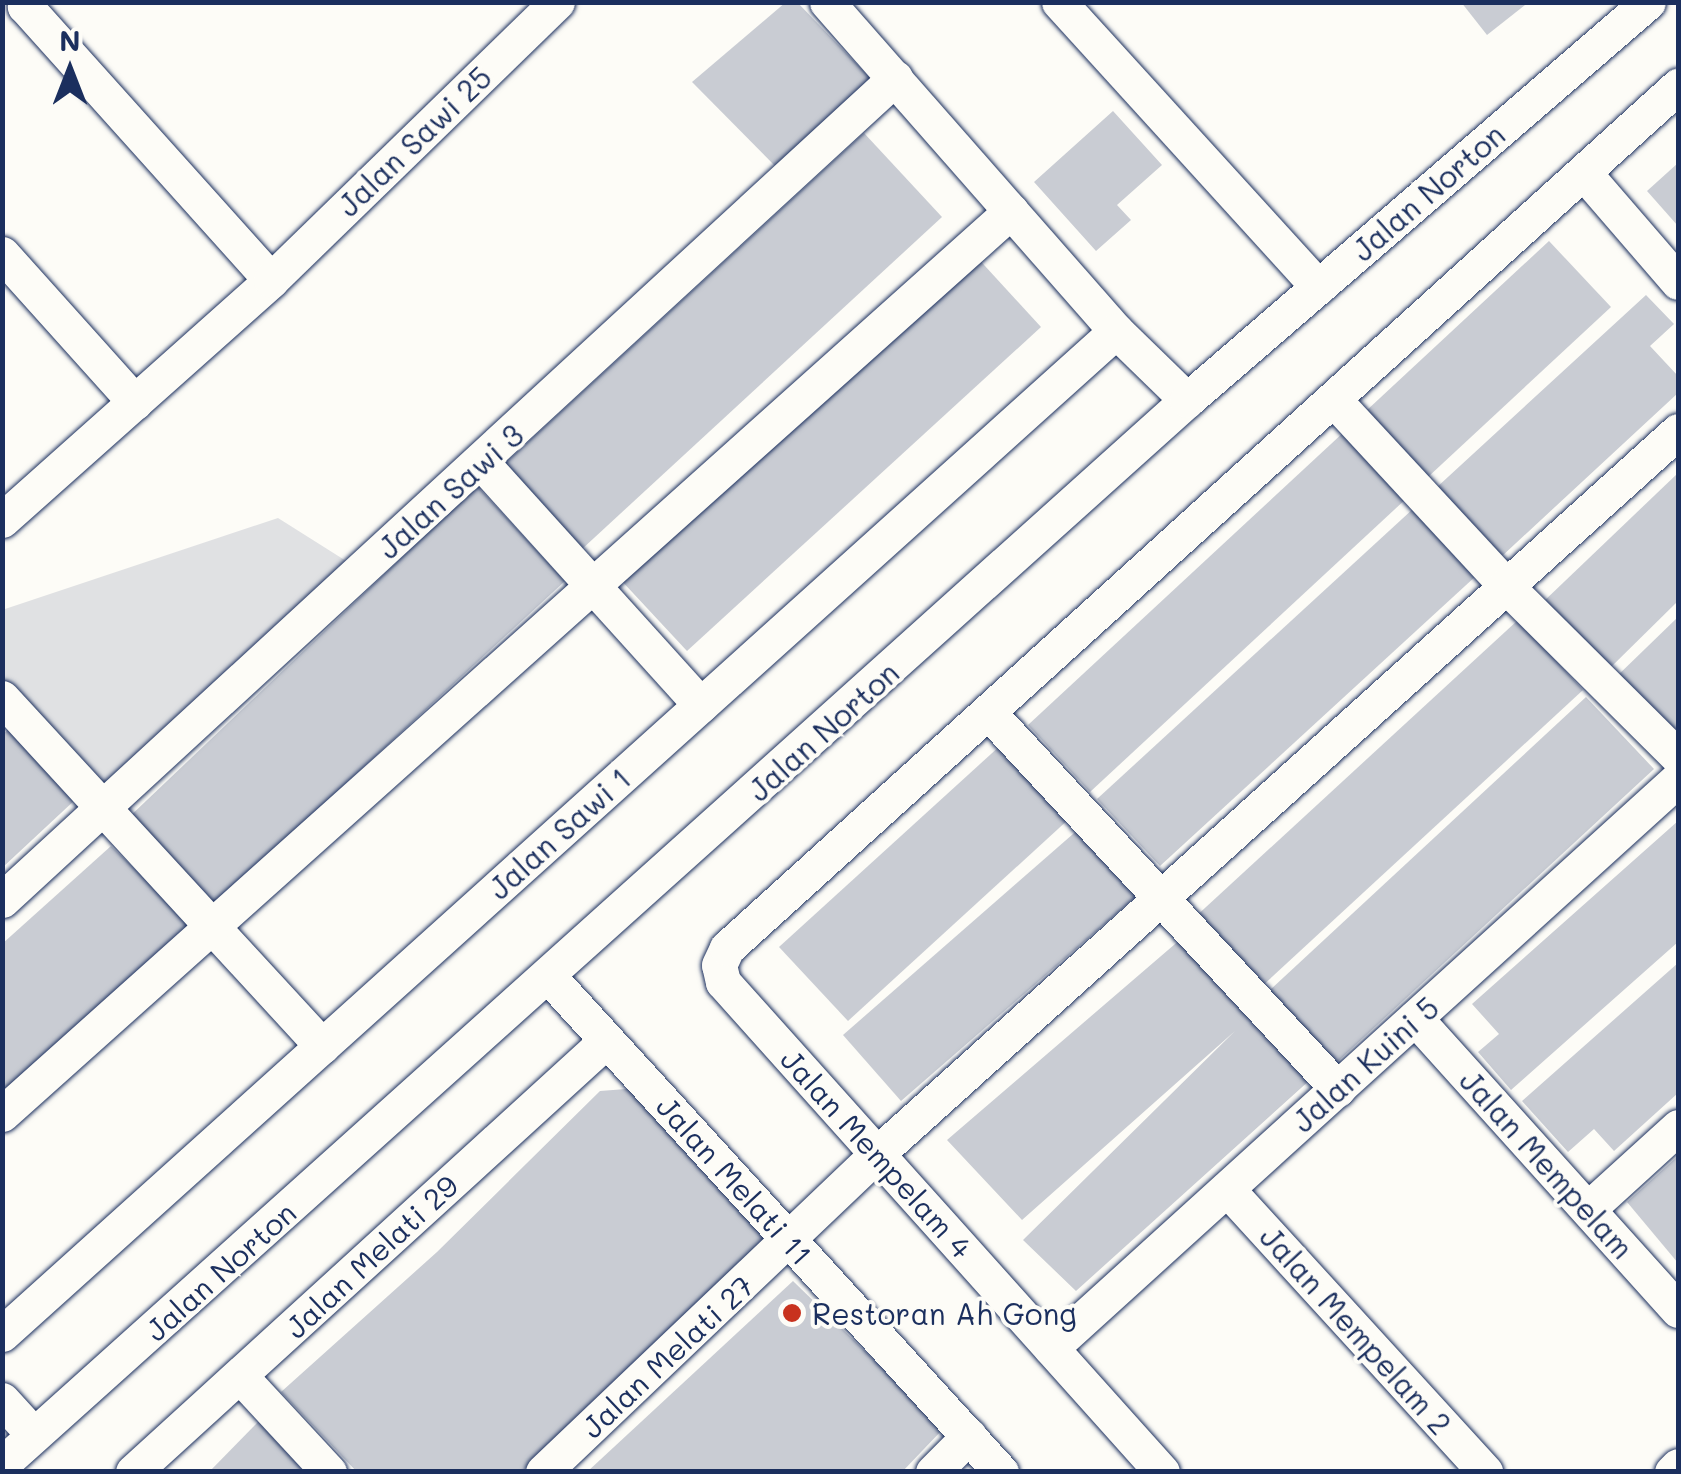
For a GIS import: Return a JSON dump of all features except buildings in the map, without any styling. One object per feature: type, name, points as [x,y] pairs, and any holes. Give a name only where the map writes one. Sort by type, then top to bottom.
[{"type":"street","name":"Jalan Sawi 25","points":[[2,520],[272,280],[557,2]]},
{"type":"street","points":[[827,2],[1116,332],[1188,400]]},
{"type":"street","points":[[1059,2],[1318,287]]},
{"type":"street","name":"Jalan Norton","points":[[2,1464],[550,978],[1188,400],[1648,2]]},
{"type":"street","points":[[19,11],[272,280]]},
{"type":"street","name":"Jalan Sawi 3","points":[[2,900],[482,463],[895,78]]},
{"type":"street","points":[[1338,1089],[989,712],[1678,86]]},
{"type":"street","points":[[1584,173],[1678,282]]},
{"type":"street","points":[[2,1114],[208,925],[1011,211]]},
{"type":"street","points":[[2,254],[135,402]]},
{"type":"street","name":"Jalan Sawi 1","points":[[2,1334],[1116,332]]},
{"type":"street","points":[[1334,400],[1506,586],[1678,758]]},
{"type":"street","name":"Jalan Melati 27","points":[[543,1472],[879,1152],[1678,431]]},
{"type":"street","points":[[482,463],[701,706]]},
{"type":"street","points":[[2,698],[322,1046]]},
{"type":"street","name":"Jalan Mempelam 4","points":[[989,712],[727,948],[719,964],[723,982],[1162,1472]]},
{"type":"street","name":"Jalan Kuini 5","points":[[1051,1348],[1678,779]]},
{"type":"street","name":"Jalan Melati 11","points":[[550,978],[1001,1472]]},
{"type":"street","name":"Jalan Mempelam","points":[[1415,1018],[1678,1310]]},
{"type":"street","name":"Jalan Melati 29","points":[[134,1472],[606,1040]]},
{"type":"street","points":[[1588,1210],[1678,1127]]},
{"type":"street","name":"Jalan Mempelam 2","points":[[1227,1188],[1485,1472]]},
{"type":"street","points":[[240,1376],[330,1472]]},
{"type":"street","points":[[2,1400],[34,1435]]},
{"type":"street","points":[[932,1472],[969,1436]]},
{"type":"street","points":[[1672,1472],[1678,1466]]},
{"type":"shaded area","points":[[278,518],[362,571],[102,809],[3,698],[2,610]]},
{"type":"place","name":"Restoran Ah Gong","points":[[792,1313]]}]
